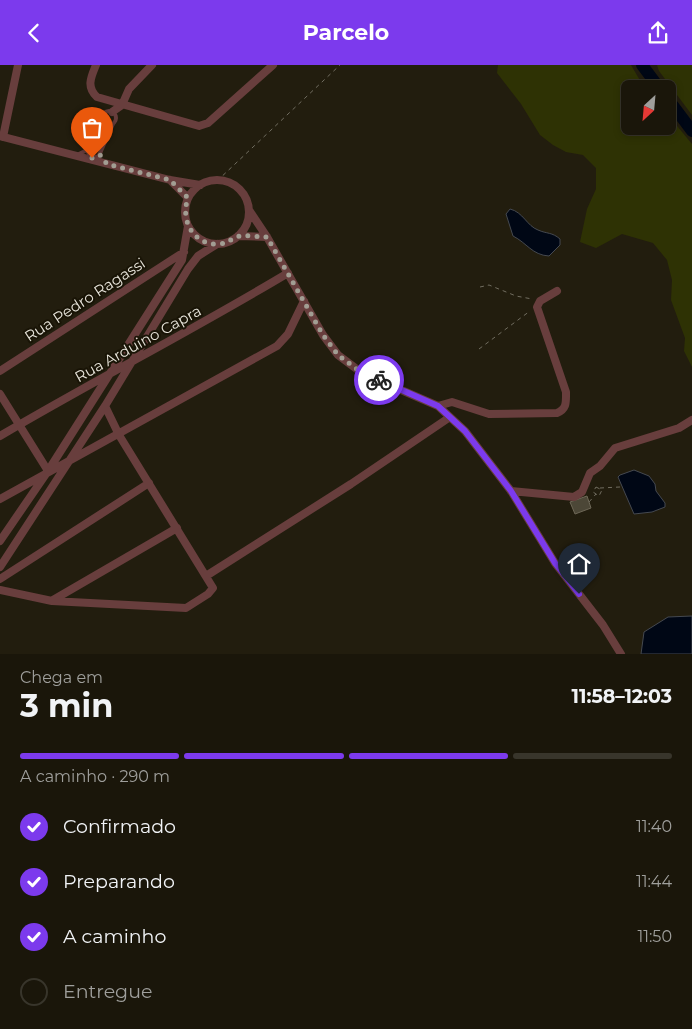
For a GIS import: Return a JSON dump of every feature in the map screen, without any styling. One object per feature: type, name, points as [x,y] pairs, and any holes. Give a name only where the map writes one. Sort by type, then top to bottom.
[{"type":"street","points":[[18,65],[1,136],[170,180],[200,185],[217,181],[228,183],[238,189],[246,199],[249,210],[267,237],[323,335],[338,355],[348,365],[362,373],[438,406],[465,431],[511,491],[555,563],[603,625],[620,654]]},
{"type":"street","points":[[96,65],[90,82],[92,93],[97,97],[199,126],[208,123],[273,65]]},
{"type":"street","points":[[112,112],[122,105],[129,89],[152,65]]},
{"type":"street","points":[[170,180],[188,198]]},
{"type":"street","points":[[0,541],[93,402],[182,260],[188,227],[185,209],[188,198],[200,185]]},
{"type":"street","points":[[0,567],[105,406],[188,269],[198,256],[217,244],[228,242],[238,236],[246,227],[249,210]]},
{"type":"street","points":[[188,227],[200,239],[217,244]]},
{"type":"street","points":[[238,236],[267,237]]},
{"type":"street","name":"Rua Pedro Ragassi","points":[[0,371],[184,253]]},
{"type":"street","name":"Rua Arduino Capra","points":[[0,436],[111,373],[214,318],[288,273]]},
{"type":"street","points":[[438,406],[452,402],[489,413],[557,413],[564,409],[566,392],[539,304],[557,291]]},
{"type":"street","points":[[0,499],[48,471],[119,435],[277,346],[288,334],[304,301]]},
{"type":"street","points":[[82,391],[93,402]]},
{"type":"street","points":[[0,394],[48,471]]},
{"type":"street","points":[[0,590],[52,601],[186,608],[208,595],[213,588],[119,435],[105,406]]},
{"type":"street","points":[[206,576],[351,484],[450,417]]},
{"type":"street","points":[[511,491],[574,497],[582,492],[590,473],[606,460],[615,448],[671,431],[692,420]]},
{"type":"street","points":[[0,579],[149,483]]},
{"type":"street","points":[[52,601],[177,528]]},
{"type":"lane","points":[[75,155],[87,151],[104,113],[112,112],[116,118],[101,153],[92,158],[87,151]]},
{"type":"lane","points":[[102,120],[106,125],[113,124]]},
{"type":"lane","points":[[91,145],[98,145],[107,164]]},
{"type":"path","points":[[217,181],[340,65]]},
{"type":"path","points":[[480,287],[489,285],[539,304]]},
{"type":"path","points":[[479,349],[539,304]]},
{"type":"path","points":[[589,502],[596,494],[599,495],[602,490],[599,489],[620,487]]},
{"type":"green space","points":[[498,65],[631,65],[640,80],[621,80],[621,135],[676,135],[676,125],[692,144],[692,367],[684,351],[685,338],[671,300],[672,280],[667,260],[653,243],[622,234],[596,248],[580,242],[587,209],[596,189],[596,168],[583,155],[566,152],[540,135],[521,104],[497,73]]},
{"type":"green space","points":[[657,65],[692,65],[692,115],[676,94],[676,80],[666,80]]},
{"type":"shaded area","points":[[510,209],[518,213],[534,228],[560,239],[560,245],[549,256],[543,255],[513,236],[506,214]]},
{"type":"shaded area","points":[[634,470],[649,476],[655,484],[656,491],[665,503],[665,507],[652,512],[634,514],[618,477]]},
{"type":"shaded area","points":[[692,616],[692,654],[641,654],[644,632],[668,617]]},
{"type":"building","points":[[587,496],[591,508],[575,514],[570,502]]},
{"type":"waterway","points":[[642,65],[653,80]]},
{"type":"waterway","points":[[676,110],[692,131]]},
{"type":"way so far","points":[[92,158],[100,155],[107,164],[170,180],[188,198],[185,209],[188,227],[195,236],[205,242],[223,244],[238,236],[267,237],[323,335],[338,355],[348,365],[379,380]]},
{"type":"route","points":[[379,380],[438,406],[465,431],[511,491],[555,563],[579,594]]}]
